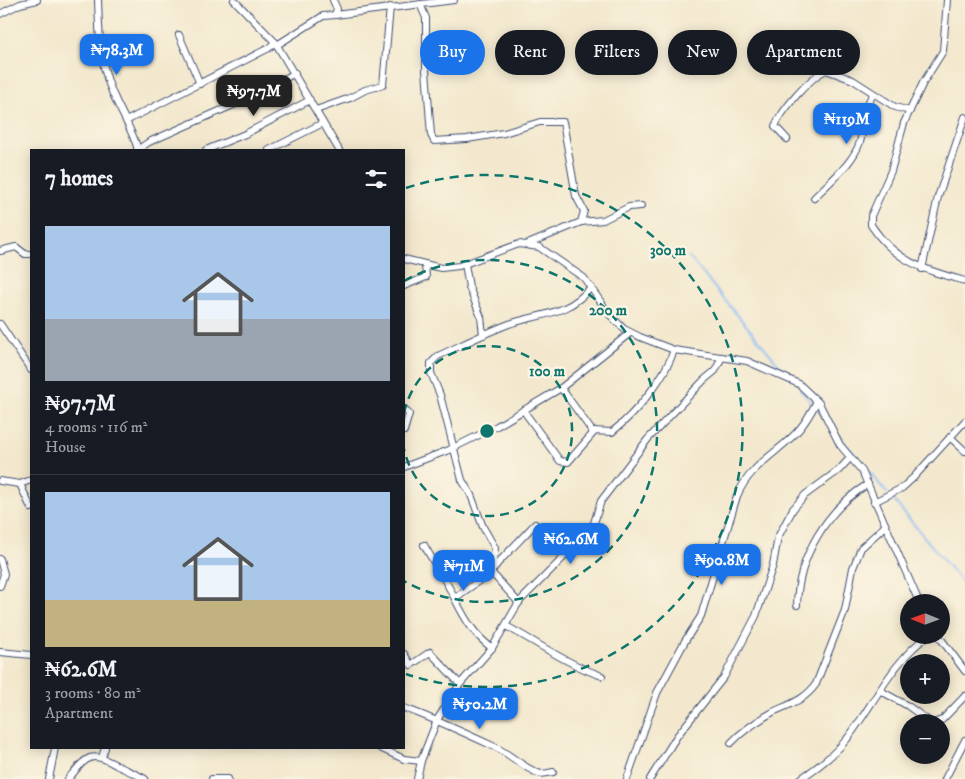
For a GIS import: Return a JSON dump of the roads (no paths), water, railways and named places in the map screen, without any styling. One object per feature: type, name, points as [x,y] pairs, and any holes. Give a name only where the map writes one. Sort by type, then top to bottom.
[{"type":"street","points":[[0,14],[20,4],[36,0]]},
{"type":"street","points":[[98,0],[101,48],[107,79],[134,134],[138,149]]},
{"type":"street","points":[[234,0],[276,44],[295,73],[337,149]]},
{"type":"street","points":[[333,0],[337,9],[335,15]]},
{"type":"street","points":[[126,121],[269,48],[323,16],[454,0]]},
{"type":"street","points":[[947,0],[943,51],[923,83],[904,123],[891,172],[871,216],[871,225],[899,256],[922,269],[965,281]]},
{"type":"street","points":[[420,4],[426,18],[426,70],[431,135],[434,141],[467,139],[504,133],[540,122],[563,122],[576,196],[584,211],[581,222]]},
{"type":"street","points":[[316,110],[350,98],[365,90],[383,85],[390,7]]},
{"type":"street","points":[[179,34],[200,84]]},
{"type":"street","points":[[787,138],[776,125],[817,74],[828,70],[853,80],[873,95],[895,107],[910,111]]},
{"type":"street","points":[[139,149],[149,142],[256,95],[295,73]]},
{"type":"street","points":[[814,198],[850,162],[860,142],[866,103],[873,95]]},
{"type":"street","points":[[208,149],[245,134],[310,100]]},
{"type":"street","points":[[922,269],[938,197],[965,118]]},
{"type":"street","points":[[271,149],[323,123]]},
{"type":"street","points":[[528,244],[581,222],[603,220],[629,207],[641,206]]},
{"type":"street","points":[[405,259],[441,268],[465,264],[519,244],[538,247],[584,278],[610,315],[630,333],[674,350],[747,361],[799,384],[817,401],[840,445],[862,471],[915,594]]},
{"type":"street","points":[[0,251],[16,247],[25,254],[30,254]]},
{"type":"street","points":[[465,264],[469,287],[481,317],[483,335]]},
{"type":"street","points":[[405,286],[426,277],[426,265]]},
{"type":"street","points":[[491,572],[495,548],[483,527],[471,495],[462,480],[440,395],[431,373],[431,363],[438,356],[483,335],[510,324],[555,313],[570,306],[591,287]]},
{"type":"street","points":[[0,324],[30,369]]},
{"type":"street","points":[[405,468],[455,447],[561,388],[630,333]]},
{"type":"street","points":[[561,388],[592,431],[612,432],[624,423],[656,383],[674,350]]},
{"type":"street","points":[[417,779],[421,762],[437,720],[460,684],[492,648],[519,603],[592,529],[601,501],[648,439],[704,380],[717,369],[722,357]]},
{"type":"street","points":[[627,779],[657,693],[701,616],[737,496],[743,482],[754,467],[796,433],[810,416],[817,401]]},
{"type":"street","points":[[405,410],[410,414],[405,428]]},
{"type":"street","points":[[523,410],[560,461],[568,462],[595,431]]},
{"type":"street","points":[[874,502],[902,488],[965,421]]},
{"type":"street","points":[[950,437],[965,451]]},
{"type":"street","points":[[650,779],[677,736],[724,677],[744,639],[756,616],[773,565],[778,538],[792,509],[806,495],[839,470],[850,458]]},
{"type":"street","points":[[0,481],[20,484],[30,480]]},
{"type":"street","points":[[20,484],[30,506]]},
{"type":"street","points":[[797,605],[799,588],[815,538],[848,496],[868,484]]},
{"type":"street","points":[[455,598],[491,572],[498,562],[535,524]]},
{"type":"street","points":[[731,743],[772,713],[804,698],[816,684],[842,618],[849,595],[851,573],[858,555],[870,539],[885,526]]},
{"type":"street","points":[[424,545],[455,598],[460,612],[480,639],[492,648]]},
{"type":"street","points":[[0,559],[4,574],[0,586]]},
{"type":"street","points":[[491,572],[519,603]]},
{"type":"street","points":[[506,626],[542,645],[550,653],[602,676]]},
{"type":"street","points":[[800,779],[818,767],[845,741],[881,691],[892,671],[920,644]]},
{"type":"street","points":[[945,644],[965,670]]},
{"type":"street","points":[[0,652],[30,655]]},
{"type":"street","points":[[405,656],[411,665],[430,652],[460,684]]},
{"type":"street","points":[[881,691],[919,714]]},
{"type":"street","points":[[948,714],[965,696]]},
{"type":"street","points":[[405,708],[437,720],[497,748],[519,764],[540,774],[553,772]]},
{"type":"street","points":[[945,779],[965,740]]},
{"type":"street","points":[[49,779],[56,749]]},
{"type":"street","points":[[102,757],[105,749]]},
{"type":"street","points":[[382,749],[404,759],[421,762]]},
{"type":"street","points":[[68,779],[88,758],[102,757],[145,779]]},
{"type":"street","points":[[212,779],[228,779]]},
{"type":"waterway","points":[[689,257],[790,378]]},
{"type":"waterway","points":[[800,389],[813,405]]},
{"type":"waterway","points":[[816,408],[823,416]]},
{"type":"waterway","points":[[838,435],[887,493]]},
{"type":"waterway","points":[[890,496],[965,586]]}]
